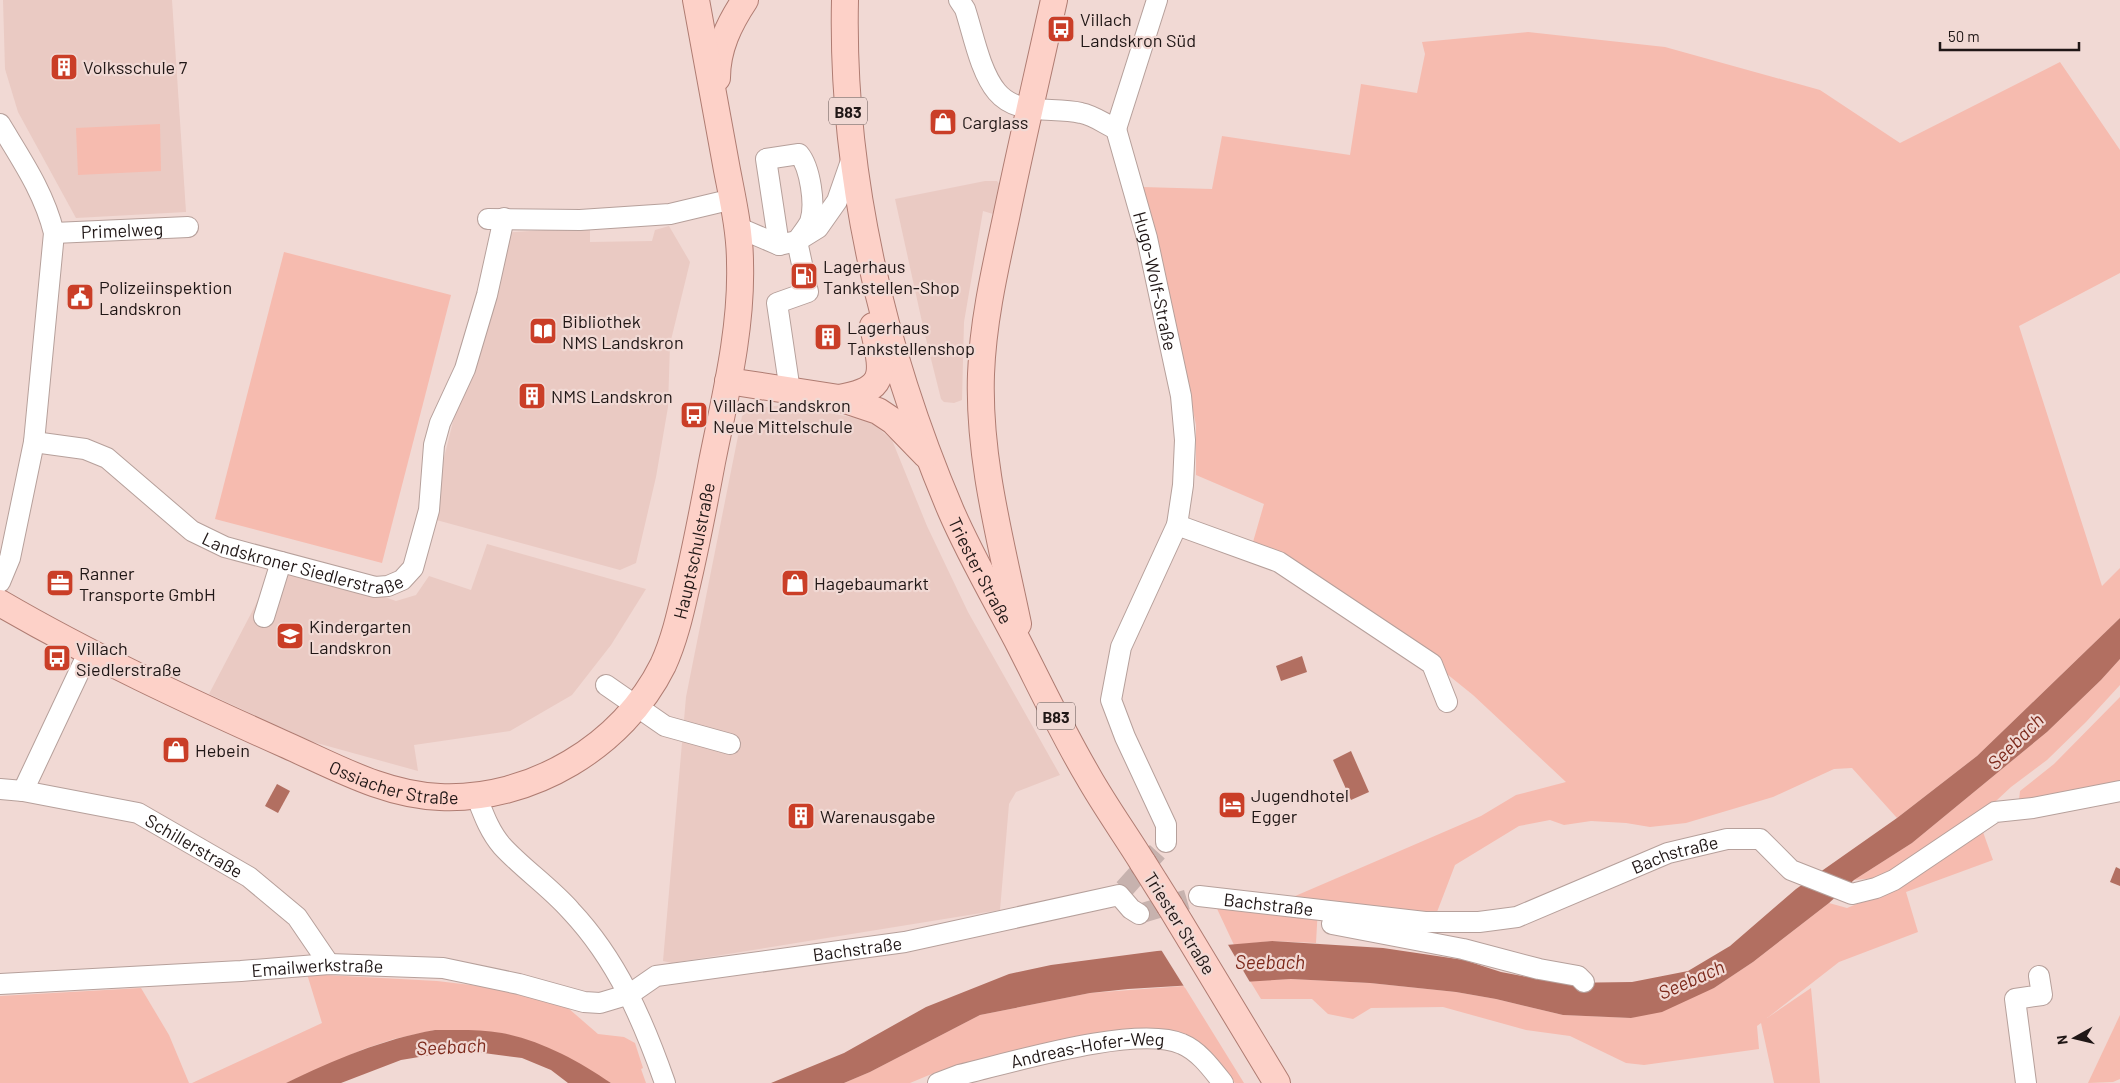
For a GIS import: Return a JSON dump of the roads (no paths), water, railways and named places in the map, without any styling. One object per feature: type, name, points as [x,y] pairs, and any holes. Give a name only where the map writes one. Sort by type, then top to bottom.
[{"type":"main road","name":"Hauptschulstraße","points":[[476,795],[512,788],[556,772],[570,765],[612,732],[638,705],[663,665],[678,626],[695,554],[728,381],[740,290],[737,227],[696,0]]},
{"type":"main road","name":"Hauptschulstraße","points":[[717,109],[717,71],[722,43],[730,21],[745,0]]},
{"type":"main road","points":[[1025,656],[988,475],[982,419],[981,375],[984,331],[995,272],[1054,0]]},
{"type":"main road","name":"Triester Straße","points":[[845,3],[845,66],[853,156],[865,228],[877,282],[908,395],[952,513],[1088,776],[1277,1083]]},
{"type":"main road","points":[[839,398],[865,392],[873,387],[879,377],[879,355],[870,312],[877,282]]},
{"type":"main road","points":[[728,381],[839,398],[878,411],[893,421],[931,460]]},
{"type":"main road","name":"Ossiacher Straße","points":[[0,604],[203,708],[377,786],[411,794],[441,797],[476,795]]},
{"type":"street","points":[[959,0],[965,9],[985,72],[997,92],[1010,102],[1030,109],[1081,113],[1116,129],[1157,0]]},
{"type":"street","points":[[0,124],[37,186],[48,208],[54,232],[34,442],[10,558],[0,582]]},
{"type":"street","name":"Hugo-Wolf-Straße","points":[[1116,129],[1147,238],[1181,396],[1185,440],[1183,485],[1176,525],[1121,647],[1111,700],[1125,737],[1166,825],[1166,842]]},
{"type":"street","points":[[788,243],[810,222],[813,206],[805,161],[798,154],[766,159],[788,243],[808,292],[777,303],[790,391]]},
{"type":"street","points":[[737,227],[788,243],[818,228],[838,201],[853,156]]},
{"type":"street","name":"Landskroner Siedlerstraße","points":[[34,442],[85,449],[107,458],[192,531],[225,547],[375,587],[388,586],[402,580],[413,568],[429,510],[434,445],[438,430],[447,405],[465,369],[487,295],[496,218],[580,220],[670,214],[732,199]]},
{"type":"street","name":"Primelweg","points":[[54,232],[188,227]]},
{"type":"street","points":[[1176,525],[1279,562],[1432,664],[1447,702]]},
{"type":"street","points":[[264,617],[281,562]]},
{"type":"street","points":[[23,790],[89,651]]},
{"type":"street","points":[[606,686],[638,705],[665,726],[730,744]]},
{"type":"street","name":"Schillerstraße","points":[[0,789],[23,790],[138,813],[249,877],[297,917],[329,964]]},
{"type":"street","name":"Bachstraße","points":[[1200,896],[1425,922],[1479,922],[1517,917],[1668,854],[1727,839],[1760,839],[1791,870],[1852,894],[1876,888],[1894,880],[1995,812],[2033,808],[2120,791]]},
{"type":"street","name":"Ossiacher Straße","points":[[476,795],[486,822],[502,845],[570,910],[597,941],[630,994],[665,1083]]},
{"type":"street","name":"Bachstraße","points":[[630,994],[656,976],[905,942],[1122,892],[1131,909],[1139,914]]},
{"type":"street","points":[[1302,909],[1313,920],[1463,949],[1539,969],[1578,976],[1584,982]]},
{"type":"street","name":"Emailwerkstraße","points":[[0,984],[241,972],[329,964],[444,968],[520,984],[584,1002],[600,1003],[630,994]]},
{"type":"street","points":[[2026,1083],[2014,999],[2042,995],[2040,976]]},
{"type":"street","name":"Andreas-Hofer-Weg","points":[[938,1083],[959,1075],[1093,1043],[1152,1037],[1182,1044],[1206,1062],[1223,1083]]},
{"type":"water","name":"Seebach","points":[[2120,618],[2120,659],[2047,732],[1912,843],[1854,880],[1829,903],[1753,962],[1714,988],[1662,1012],[1631,1018],[1563,1015],[1496,999],[1456,992],[1370,983],[1291,979],[1128,989],[1090,993],[980,1015],[870,1072],[844,1083],[771,1083],[844,1053],[926,1007],[1009,974],[1051,965],[1157,951],[1272,941],[1383,948],[1464,960],[1501,972],[1560,983],[1632,982],[1688,971],[1730,946],[1796,889],[1897,818],[1977,756]]},
{"type":"water","points":[[1302,656],[1307,672],[1281,681],[1276,666]]},
{"type":"water","points":[[1351,751],[1369,792],[1351,800],[1333,760]]},
{"type":"water","points":[[277,784],[290,791],[278,813],[265,806]]},
{"type":"water","points":[[2116,867],[2120,869],[2120,886],[2110,882]]},
{"type":"water","name":"Seebach","points":[[435,1030],[485,1031],[516,1036],[559,1052],[611,1083],[568,1083],[551,1070],[522,1058],[455,1051],[401,1060],[341,1083],[286,1083],[359,1051]]},
{"type":"tunnel","points":[[1124,889],[1166,842]]},
{"type":"tunnel","points":[[1139,914],[1199,896]]},
{"type":"place","name":"Villach Landskron Süd","points":[[1061,29]]},
{"type":"place","name":"Volksschule 7","points":[[64,67]]},
{"type":"place","name":"Carglass","points":[[943,122]]},
{"type":"place","name":"Lagerhaus Tankstellen-Shop","points":[[804,276]]},
{"type":"place","name":"Polizeiinspektion Landskron","points":[[80,297]]},
{"type":"place","name":"Bibliothek NMS Landskron","points":[[543,331]]},
{"type":"place","name":"Lagerhaus Tankstellenshop","points":[[828,337]]},
{"type":"place","name":"NMS Landskron","points":[[532,396]]},
{"type":"place","name":"Villach Landskron Neue Mittelschule","points":[[694,415]]},
{"type":"place","name":"Ranner Transporte GmbH","points":[[60,583]]},
{"type":"place","name":"Hagebaumarkt","points":[[795,583]]},
{"type":"place","name":"Kindergarten Landskron","points":[[290,636]]},
{"type":"place","name":"Villach Siedlerstraße","points":[[57,658]]},
{"type":"place","name":"Hebein","points":[[176,750]]},
{"type":"place","name":"Jugendhotel Egger","points":[[1232,805]]},
{"type":"place","name":"Warenausgabe","points":[[801,816]]}]
